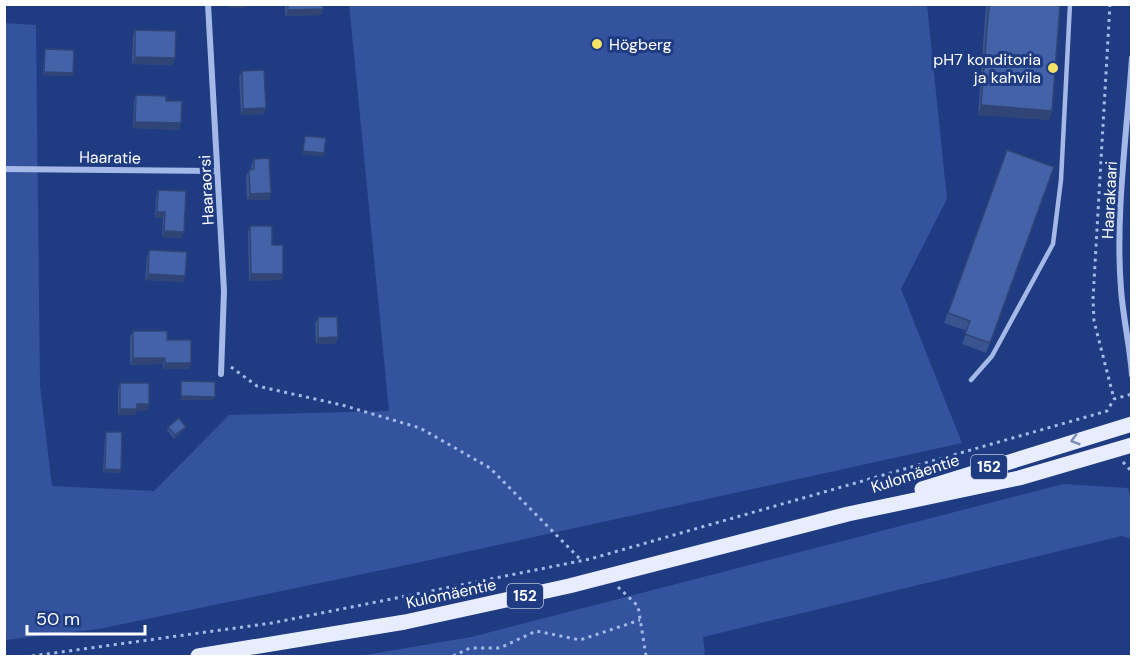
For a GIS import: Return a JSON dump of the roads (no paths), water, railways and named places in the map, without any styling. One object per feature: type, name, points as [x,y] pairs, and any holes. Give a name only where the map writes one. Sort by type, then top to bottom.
[{"type":"main road","name":"Kulomäentie","points":[[848,514],[1052,447],[1131,424]]},
{"type":"main road","name":"Kulomäentie","points":[[198,657],[405,622],[611,575],[848,514],[1019,478],[1131,445]]},
{"type":"street","name":"Haaraorsi","points":[[208,4],[224,291],[221,374]]},
{"type":"street","name":"Haarakaari","points":[[1131,58],[1120,242],[1121,290],[1131,343],[1131,375]]},
{"type":"street","name":"Haaratie","points":[[4,169],[216,171]]},
{"type":"lane","points":[[971,380],[992,356],[1053,244],[1061,180],[1070,4]]},
{"type":"place","name":"Högberg","points":[[597,44]]},
{"type":"place","name":"pH7 konditoria ja kahvila","points":[[1053,68]]}]
